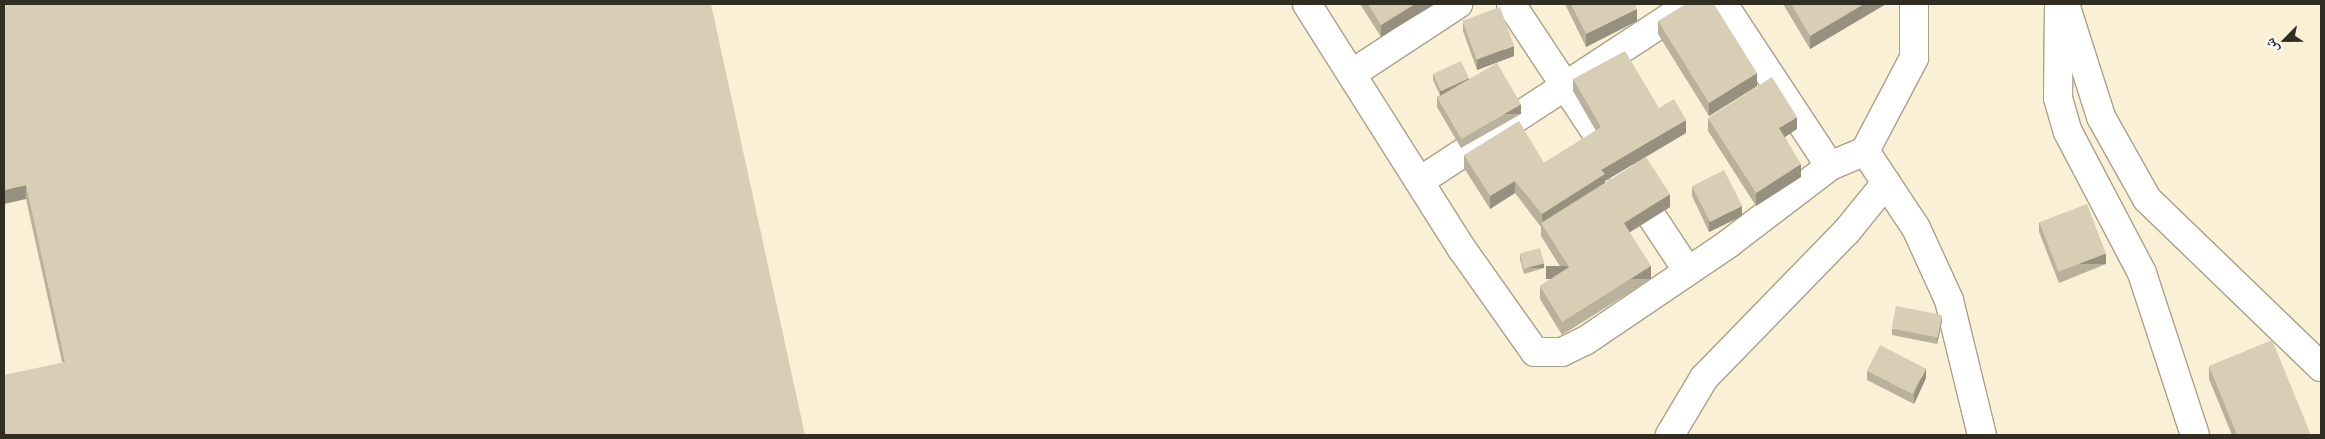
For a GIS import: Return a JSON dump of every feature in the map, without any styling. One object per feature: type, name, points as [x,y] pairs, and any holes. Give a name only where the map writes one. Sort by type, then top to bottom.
[{"type":"street","points":[[1307,4],[1354,73],[1420,181],[1535,352],[1562,352],[1585,341],[1688,271],[1830,166],[1865,151],[1914,58],[1914,4]]},
{"type":"street","points":[[1354,73],[1458,4]]},
{"type":"street","points":[[1511,4],[1688,271]]},
{"type":"street","points":[[1420,181],[1691,4]]},
{"type":"street","points":[[1723,4],[1830,166]]},
{"type":"street","points":[[2059,4],[2058,98],[2068,132],[2142,273],[2195,435]]},
{"type":"street","points":[[2065,4],[2101,117],[2147,199],[2321,367]]},
{"type":"street","points":[[1865,151],[1916,228],[1949,300],[1982,435]]},
{"type":"street","points":[[1670,435],[1704,378],[1847,231],[1886,183]]},
{"type":"building","points":[[4,4],[711,4],[805,435],[4,435],[4,375],[65,362],[26,185],[4,190]]},
{"type":"building","points":[[1368,4],[1415,4],[1381,25]]},
{"type":"building","points":[[1571,4],[1635,4],[1637,9],[1586,34]]},
{"type":"building","points":[[1686,4],[1714,4],[1757,73],[1709,103],[1658,21]]},
{"type":"building","points":[[1791,4],[1864,4],[1810,36]]},
{"type":"building","points":[[1500,7],[1514,46],[1476,59],[1462,21]]},
{"type":"building","points":[[1625,51],[1659,108],[1674,99],[1686,120],[1601,170],[1605,174],[1542,214],[1515,181],[1490,196],[1464,155],[1519,121],[1544,163],[1601,127],[1573,79]]},
{"type":"building","points":[[1461,61],[1469,78],[1441,91],[1433,74]]},
{"type":"building","points":[[1497,63],[1521,105],[1461,139],[1437,98]]},
{"type":"building","points":[[1772,77],[1797,117],[1779,128],[1801,164],[1756,193],[1708,118]]},
{"type":"building","points":[[1646,157],[1670,194],[1624,223],[1651,266],[1562,322],[1540,286],[1569,267],[1541,223]]},
{"type":"building","points":[[1724,170],[1742,206],[1710,222],[1692,186]]},
{"type":"building","points":[[2087,204],[2106,253],[2058,272],[2039,222]]},
{"type":"building","points":[[1540,248],[1544,263],[1524,269],[1520,253]]},
{"type":"building","points":[[1896,306],[1942,315],[1938,338],[1892,329]]},
{"type":"building","points":[[2272,340],[2311,435],[2237,435],[2209,366]]},
{"type":"building","points":[[1880,345],[1925,368],[1912,394],[1867,371]]}]
